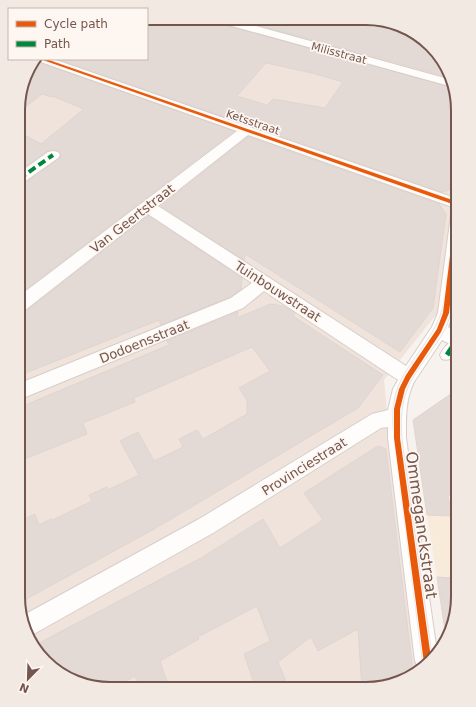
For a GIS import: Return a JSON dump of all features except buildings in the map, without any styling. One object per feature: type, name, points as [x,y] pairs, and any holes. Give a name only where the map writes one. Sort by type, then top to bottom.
[{"type":"street","name":"Milisstraat","points":[[239,25],[446,82]]},
{"type":"street","name":"Ketsstraat","points":[[45,60],[451,202]]},
{"type":"street","name":"Van Geertstraat","points":[[25,301],[246,130]]},
{"type":"street","points":[[25,175],[53,155]]},
{"type":"street","name":"Tuinbouwstraat","points":[[147,206],[408,377]]},
{"type":"street","points":[[397,417],[400,396],[408,377],[439,330],[446,314],[451,273]]},
{"type":"street","name":"Dodoensstraat","points":[[25,389],[237,303],[264,282]]},
{"type":"street","points":[[439,330],[451,345]]},
{"type":"street","name":"Provinciestraat","points":[[30,624],[206,526],[378,420],[397,417]]},
{"type":"street","name":"Ommeganckstraat","points":[[397,417],[397,438],[426,657]]},
{"type":"shaded area","points":[[148,25],[366,25],[398,31],[408,36],[426,50],[440,68],[445,78],[451,105],[451,326],[435,316],[384,380],[390,444],[417,665],[398,676],[366,682],[110,682],[78,676],[68,671],[50,657],[36,639],[31,629],[25,602],[25,110],[31,78],[42,60],[148,60]]},
{"type":"sand","points":[[451,498],[451,511],[449,500]]},
{"type":"sand","points":[[427,515],[451,516],[451,578],[437,577]]},
{"type":"tram line","points":[[398,469],[393,428],[393,407],[395,397],[403,376],[429,337],[440,315],[444,302],[451,245]]},
{"type":"tram line","points":[[406,469],[401,431],[401,418],[405,395],[417,371],[444,331],[451,312]]},
{"type":"tram line","points":[[398,468],[422,660]]},
{"type":"tram line","points":[[406,468],[431,651]]},
{"type":"marked path","points":[[25,175],[53,155]]},
{"type":"marked path","points":[[447,355],[451,349]]},
{"type":"cycle path","points":[[45,60],[451,202]]},
{"type":"cycle path","points":[[426,657],[397,438],[397,409],[402,389],[408,377],[439,330],[446,313],[451,272]]}]
